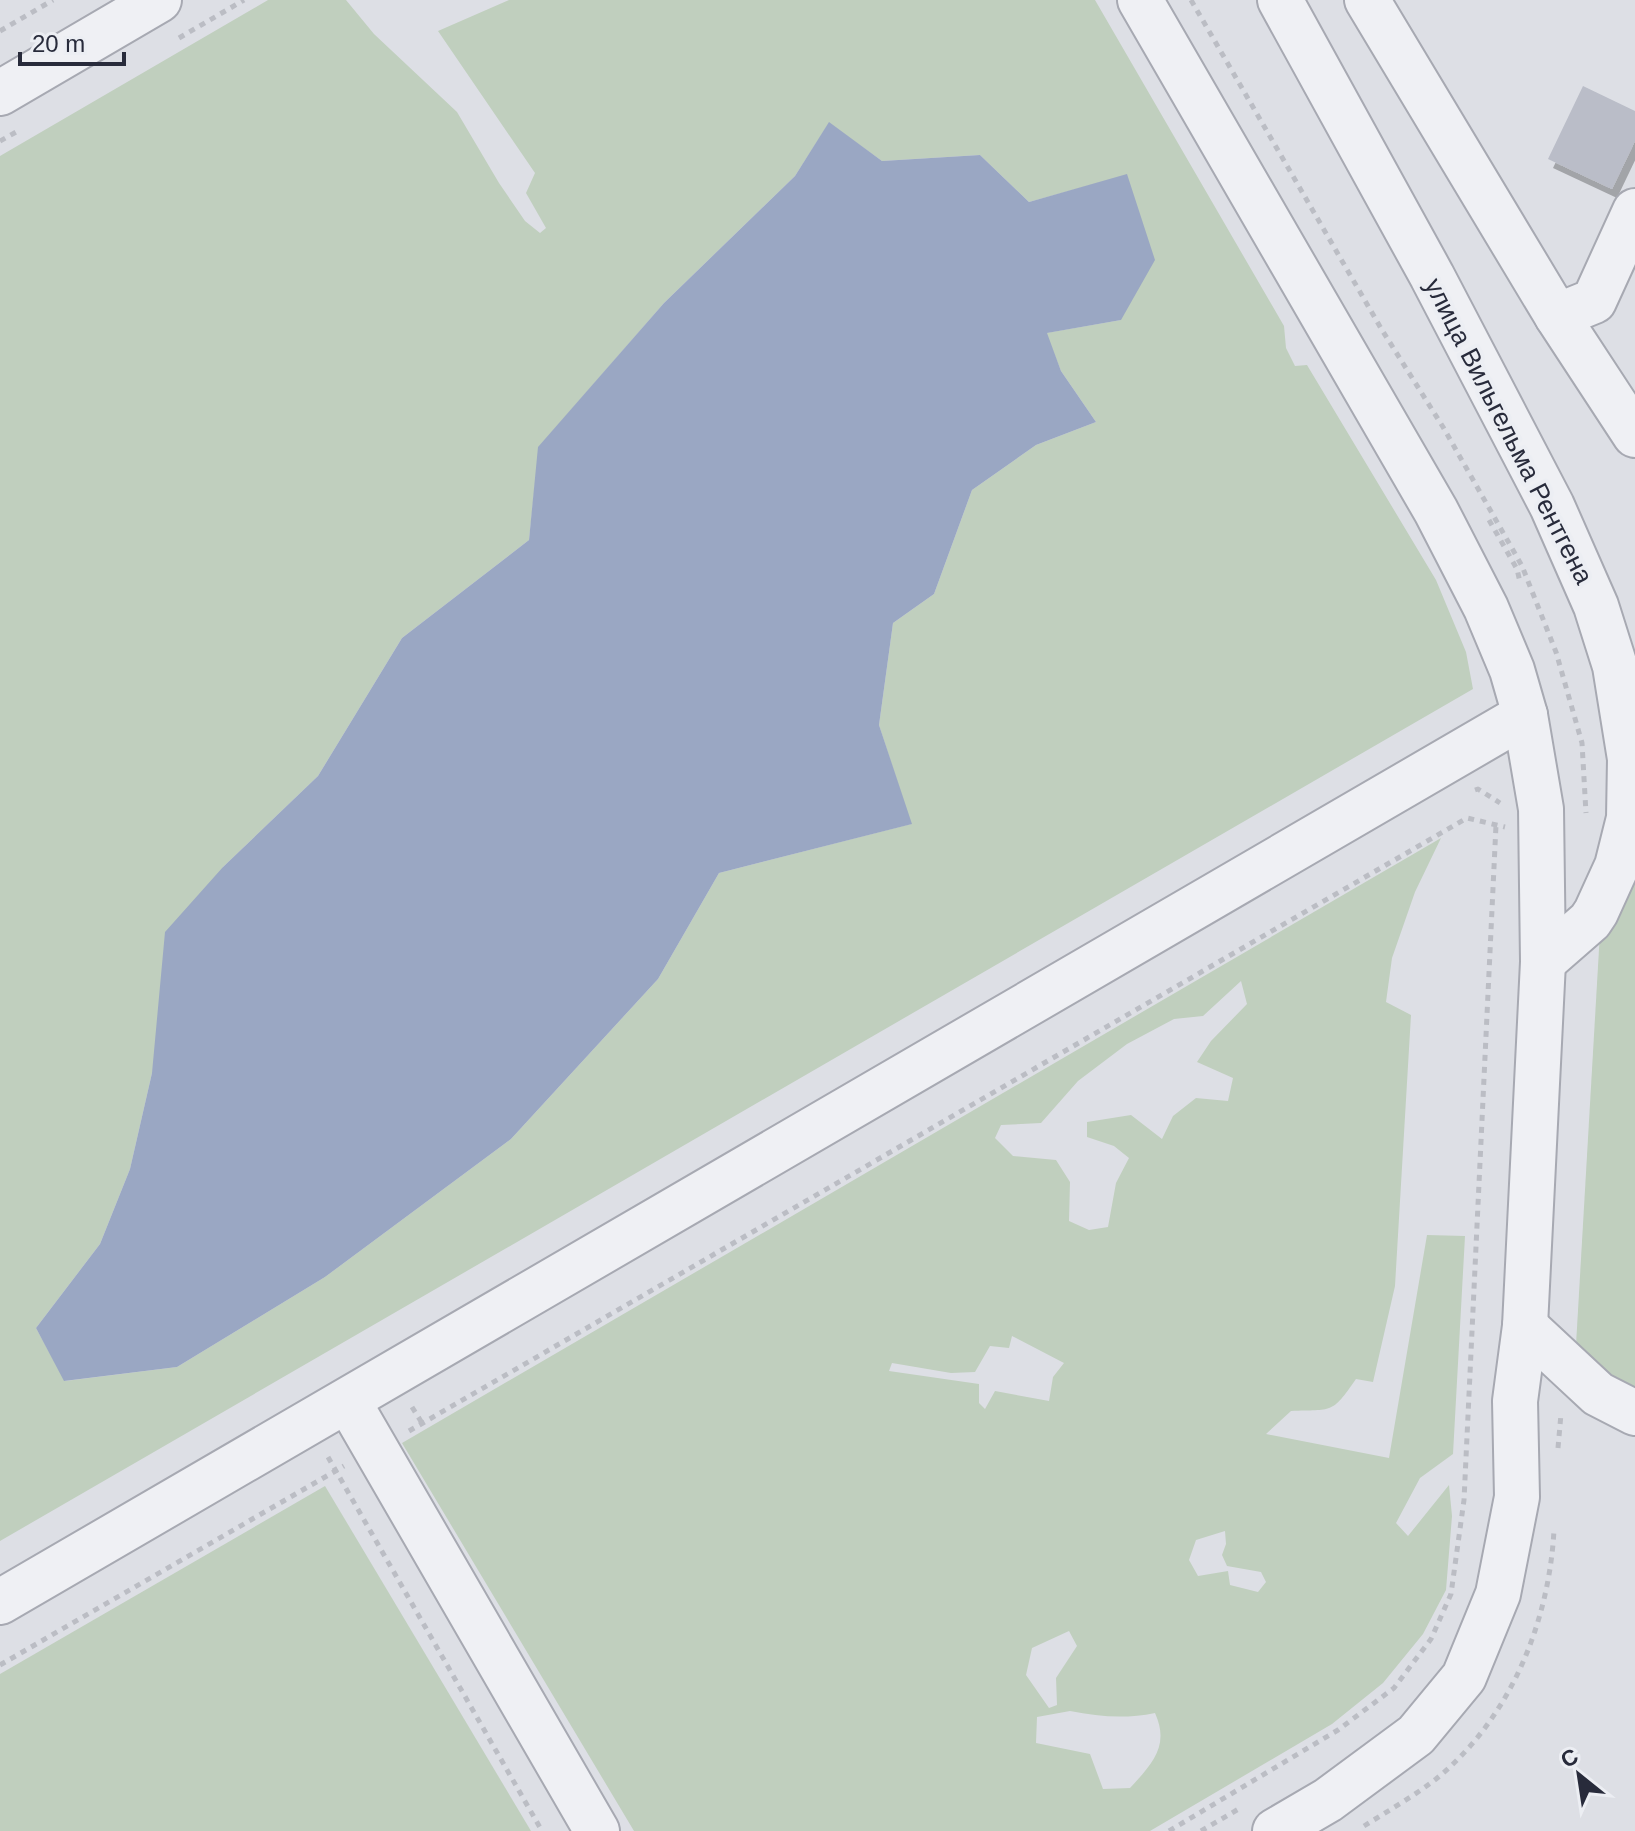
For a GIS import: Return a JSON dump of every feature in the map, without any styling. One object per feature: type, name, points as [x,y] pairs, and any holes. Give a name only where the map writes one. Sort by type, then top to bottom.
[{"type":"street","points":[[0,93],[159,0]]},
{"type":"street","points":[[1140,0],[1436,511],[1486,608],[1512,670],[1525,715],[1541,809],[1543,962],[1525,1326],[1515,1401],[1517,1497],[1498,1594],[1464,1677],[1416,1735],[1328,1800],[1260,1819]]},
{"type":"street","name":"улица Вильгельма Рентгена","points":[[1280,0],[1432,276],[1552,506],[1596,606],[1615,666],[1630,759],[1629,818],[1617,866],[1596,912],[1590,921],[1543,962]]},
{"type":"street","points":[[1367,0],[1557,316],[1635,435]]},
{"type":"street","points":[[1557,316],[1594,301],[1635,211]]},
{"type":"street","points":[[1615,666],[1635,710]]},
{"type":"street","points":[[0,1602],[1525,715]]},
{"type":"street","points":[[1525,1326],[1598,1394],[1635,1413]]},
{"type":"street","points":[[348,1401],[597,1831]]},
{"type":"path","points":[[0,31],[53,0]]},
{"type":"path","points":[[1191,0],[1522,566],[1556,652],[1582,743],[1587,824]]},
{"type":"path","points":[[0,1665],[1467,818],[1510,828],[1510,819]]},
{"type":"path","points":[[1169,1831],[1338,1730],[1394,1688],[1431,1639],[1451,1594],[1464,1500],[1496,825]]},
{"type":"path","points":[[1558,1460],[1564,1361]]},
{"type":"path","points":[[309,1423],[542,1831]]},
{"type":"path","points":[[1356,1831],[1435,1779],[1465,1752],[1505,1698],[1533,1635],[1552,1570],[1554,1523]]},
{"type":"path","points":[[1201,1831],[1260,1819]]},
{"type":"green space","points":[[268,0],[346,0],[374,34],[457,112],[525,221],[540,233],[546,228],[526,193],[535,173],[438,31],[509,0],[1095,0],[1284,326],[1286,348],[1295,366],[1307,365],[1436,580],[1466,652],[1473,689],[0,1541],[0,156]],"holes":[[[829,123],[882,161],[980,155],[1029,202],[1127,175],[1121,320],[1046,333],[1061,371],[1096,422],[1036,445],[972,490],[934,594],[893,623],[879,725],[911,824],[719,873],[658,979],[511,1139],[325,1277],[177,1367],[65,1381],[36,1328],[100,1244],[130,1169],[152,1073],[223,867],[318,776],[402,638],[529,540],[539,447],[664,303],[795,176]]]},
{"type":"green space","points":[[1441,838],[1415,892],[1392,958],[1386,1002],[1411,1015],[1395,1286],[1373,1382],[1356,1379],[1330,1408],[1291,1411],[1266,1434],[1389,1458],[1427,1235],[1465,1236],[1453,1454],[1420,1478],[1396,1523],[1408,1536],[1449,1485],[1452,1516],[1446,1590],[1423,1634],[1383,1683],[1332,1724],[1150,1831],[634,1831],[402,1443]],"holes":[[[1241,981],[1247,1004],[1211,1041],[1197,1062],[1233,1078],[1228,1101],[1196,1098],[1173,1116],[1162,1139],[1131,1115],[1087,1122],[1087,1137],[1114,1146],[1129,1158],[1116,1183],[1108,1227],[1089,1230],[1069,1221],[1070,1182],[1056,1160],[1013,1156],[995,1138],[1001,1125],[1041,1123],[1078,1081],[1127,1044],[1174,1019],[1203,1016]],[[1012,1336],[1064,1363],[1053,1377],[1049,1401],[995,1391],[985,1409],[979,1403],[979,1384],[889,1371],[892,1363],[951,1373],[975,1372],[990,1346],[1009,1348]],[[1225,1531],[1226,1544],[1222,1555],[1227,1566],[1261,1572],[1266,1582],[1258,1592],[1230,1585],[1228,1571],[1198,1576],[1189,1560],[1196,1540]],[[1069,1631],[1077,1646],[1056,1678],[1057,1705],[1049,1708],[1026,1675],[1032,1648]],[[1070,1711],[1113,1716],[1155,1713],[1161,1735],[1152,1762],[1130,1788],[1103,1789],[1090,1754],[1036,1743],[1037,1717]]]},
{"type":"green space","points":[[1635,881],[1635,1397],[1603,1381],[1576,1345],[1600,932]]},
{"type":"green space","points":[[325,1486],[531,1831],[0,1831],[0,1674]]},
{"type":"water","points":[[829,122],[882,161],[980,155],[1029,202],[1127,174],[1155,260],[1121,320],[1047,333],[1061,371],[1096,422],[1036,445],[972,490],[934,594],[893,623],[879,725],[912,824],[719,873],[658,979],[511,1139],[325,1277],[177,1367],[64,1381],[36,1328],[100,1244],[130,1169],[152,1073],[165,932],[223,867],[318,776],[402,638],[529,540],[538,447],[664,303],[795,176]]},
{"type":"building","points":[[1583,86],[1635,111],[1635,141],[1612,189],[1548,159]]}]
